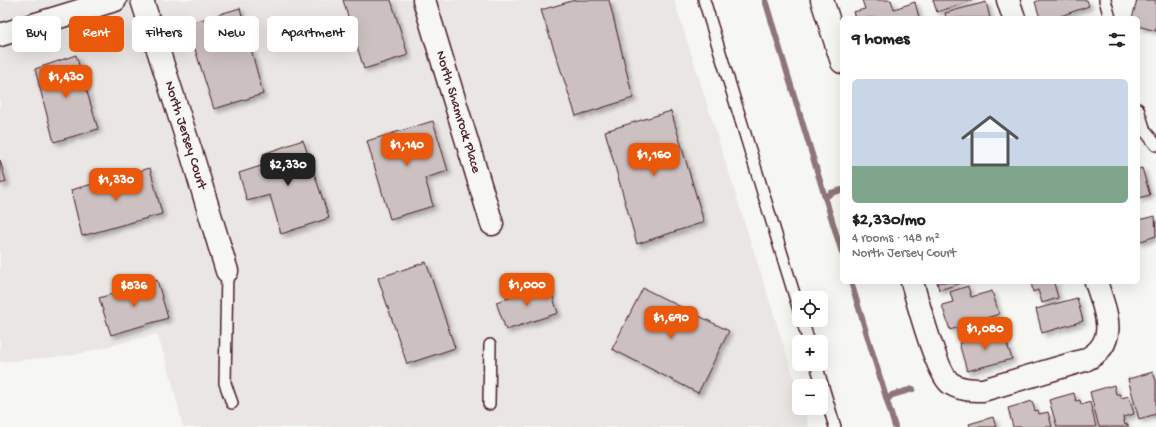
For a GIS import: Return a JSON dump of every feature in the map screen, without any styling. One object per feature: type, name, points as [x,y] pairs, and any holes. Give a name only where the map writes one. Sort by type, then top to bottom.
[{"type":"street","points":[[0,35],[115,0]]},
{"type":"street","name":"North Jersey Court","points":[[142,0],[192,155],[227,271]]},
{"type":"street","name":"North Shamrock Place","points":[[424,0],[492,224]]},
{"type":"street","points":[[822,0],[840,56]]},
{"type":"street","points":[[1008,0],[1013,16]]},
{"type":"street","points":[[913,284],[936,359],[942,372],[950,382],[954,394],[964,389],[983,390],[1094,356],[1101,348],[1111,342],[1108,321],[1097,284]]},
{"type":"lane","points":[[704,0],[793,291]]},
{"type":"lane","points":[[1105,0],[1109,16]]},
{"type":"lane","points":[[1140,116],[1144,131],[1156,145]]},
{"type":"lane","points":[[227,271],[225,383],[232,403]]},
{"type":"lane","points":[[489,404],[490,345]]},
{"type":"lane","points":[[818,371],[835,427]]},
{"type":"shaded area","points":[[0,0],[674,0],[794,379],[792,379],[792,415],[805,415],[809,427],[183,427],[170,373],[157,334],[74,355],[0,362]]},
{"type":"building","points":[[343,0],[391,0],[408,55],[364,69],[358,49],[358,16],[348,16]]},
{"type":"building","points":[[575,0],[609,0],[633,98],[576,116],[541,10]]},
{"type":"building","points":[[862,0],[891,0],[894,9],[915,2],[918,16],[854,16],[853,12],[865,9]]},
{"type":"building","points":[[933,0],[974,0],[937,12]]},
{"type":"building","points":[[1040,0],[1087,0],[1089,6],[1061,16],[1039,16],[1035,2]]},
{"type":"building","points":[[1137,0],[1156,0],[1156,31],[1140,27],[1140,16],[1133,16]]},
{"type":"building","points":[[986,2],[990,16],[946,16],[945,13]]},
{"type":"building","points":[[240,8],[242,16],[214,16]]},
{"type":"building","points":[[204,19],[204,52],[252,52],[263,94],[214,109],[196,52],[196,21]]},
{"type":"building","points":[[76,55],[98,129],[54,142],[35,69]]},
{"type":"building","points":[[671,111],[704,222],[637,244],[605,131]]},
{"type":"building","points":[[433,121],[448,171],[425,178],[433,206],[390,219],[367,141]]},
{"type":"building","points":[[303,140],[329,218],[281,234],[270,195],[247,201],[239,173],[264,165],[263,154]]},
{"type":"building","points":[[0,160],[6,182],[0,184]]},
{"type":"building","points":[[150,168],[162,214],[82,236],[71,190]]},
{"type":"building","points":[[1140,168],[1142,168],[1150,195],[1140,198]]},
{"type":"building","points":[[1155,216],[1156,236],[1140,241],[1140,220]]},
{"type":"building","points":[[426,262],[455,348],[407,364],[378,278]]},
{"type":"building","points":[[157,280],[168,318],[111,335],[99,298]]},
{"type":"building","points":[[938,284],[958,284],[939,290]]},
{"type":"building","points":[[1031,284],[1054,284],[1058,298],[1042,303],[1038,290],[1033,292]]},
{"type":"building","points":[[549,285],[558,313],[506,330],[496,302]]},
{"type":"building","points":[[968,286],[971,297],[992,291],[999,314],[950,330],[942,305],[953,302],[950,292]]},
{"type":"building","points":[[643,288],[729,331],[698,393],[612,349]]},
{"type":"building","points":[[1077,298],[1083,321],[1042,333],[1036,309]]},
{"type":"building","points":[[1003,332],[1012,359],[967,371],[959,343]]},
{"type":"building","points":[[1153,372],[1156,381],[1156,414],[1139,419],[1128,379]]},
{"type":"building","points":[[1114,385],[1116,394],[1120,394],[1121,398],[1129,396],[1134,414],[1123,417],[1125,425],[1128,424],[1128,427],[1099,427],[1090,392]]},
{"type":"building","points":[[1074,393],[1076,401],[1080,400],[1081,405],[1090,402],[1096,427],[1057,427],[1049,400]]},
{"type":"building","points":[[1032,401],[1035,411],[1038,410],[1039,414],[1048,412],[1052,427],[1013,427],[1008,408]]},
{"type":"building","points":[[993,417],[996,427],[970,427],[969,424]]},
{"type":"waterway","points":[[765,0],[840,246]]},
{"type":"waterway","points":[[825,198],[831,193],[840,191]]},
{"type":"waterway","points":[[852,284],[895,427]]},
{"type":"waterway","points":[[887,400],[892,395],[913,389]]}]
